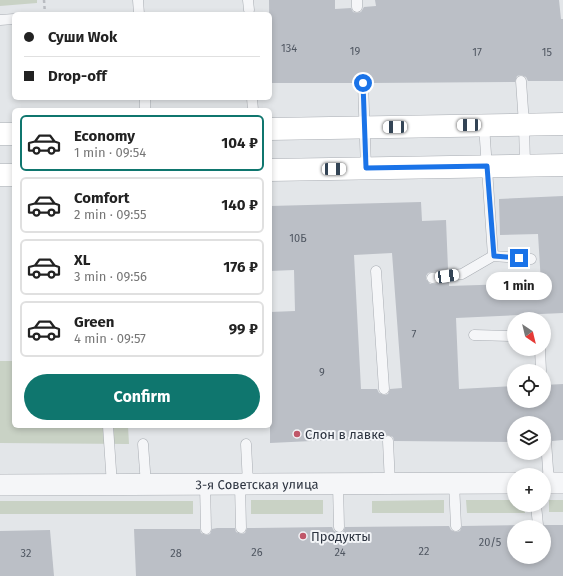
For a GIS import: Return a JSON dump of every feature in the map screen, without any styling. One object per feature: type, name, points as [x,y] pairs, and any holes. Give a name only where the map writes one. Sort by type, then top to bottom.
[{"type":"street","points":[[272,129],[563,124]]},
{"type":"street","points":[[0,134],[12,134]]},
{"type":"street","points":[[272,170],[563,165]]},
{"type":"street","points":[[0,175],[12,175]]},
{"type":"street","name":"3-я Советская улица","points":[[0,485],[507,483]]},
{"type":"lane","points":[[138,0],[139,12]]},
{"type":"lane","points":[[248,0],[249,10]]},
{"type":"lane","points":[[0,20],[12,19]]},
{"type":"lane","points":[[521,82],[525,165]]},
{"type":"lane","points":[[363,83],[366,168]]},
{"type":"lane","points":[[484,125],[494,256]]},
{"type":"lane","points":[[432,278],[462,274],[494,256],[531,259]]},
{"type":"lane","points":[[376,271],[384,389]]},
{"type":"lane","points":[[474,335],[507,336]]},
{"type":"lane","points":[[108,428],[112,485]]},
{"type":"lane","points":[[388,441],[390,484]]},
{"type":"lane","points":[[143,444],[146,485]]},
{"type":"lane","points":[[241,528],[246,444]]},
{"type":"lane","points":[[549,460],[552,483]]},
{"type":"lane","points":[[204,484],[206,529]]},
{"type":"lane","points":[[338,484],[339,527]]},
{"type":"lane","points":[[454,484],[456,526]]},
{"type":"path","points":[[44,0],[45,12]]},
{"type":"shaded area","points":[[0,0],[37,0],[37,3],[0,6]]},
{"type":"shaded area","points":[[0,361],[12,361],[12,428],[128,428],[129,444],[0,443]]},
{"type":"shaded area","points":[[251,500],[323,500],[323,514],[251,514]]},
{"type":"shaded area","points":[[444,500],[444,513],[372,513],[372,501]]},
{"type":"shaded area","points":[[466,500],[507,500],[507,512],[525,512],[525,513],[467,513]]},
{"type":"shaded area","points":[[551,500],[563,500],[563,512],[551,512]]},
{"type":"shaded area","points":[[0,501],[193,501],[193,514],[0,514]]},
{"type":"building","points":[[269,0],[335,0],[335,9],[351,8],[353,12],[357,13],[361,12],[364,7],[376,6],[375,0],[559,0],[561,19],[563,19],[563,81],[528,81],[526,77],[521,75],[517,76],[515,82],[369,83],[368,79],[363,77],[359,78],[357,83],[272,83],[272,12],[269,12]]},
{"type":"building","points":[[563,196],[563,313],[507,312],[507,316],[456,318],[459,389],[507,386],[507,408],[551,408],[551,385],[563,384],[563,440],[552,441],[551,439],[551,416],[507,416],[507,442],[394,441],[393,437],[388,435],[384,436],[382,441],[333,440],[270,443],[270,428],[272,428],[272,312],[295,311],[294,270],[272,271],[272,206],[421,202],[422,221],[446,220],[448,269],[428,273],[426,279],[430,284],[449,282],[449,286],[541,283],[538,234],[500,235],[499,199]],"holes":[[[392,253],[402,388],[390,389],[388,394],[384,395],[379,393],[377,389],[361,389],[354,255]]]},
{"type":"building","points":[[507,525],[507,564],[551,564],[551,525],[563,525],[563,576],[136,576],[134,529],[200,529],[201,533],[206,535],[210,534],[212,529],[217,528],[235,528],[236,532],[241,534],[245,533],[247,528],[332,527],[334,531],[339,533],[343,532],[345,527],[449,526],[451,530],[456,532],[460,531],[462,526]]},
{"type":"building","points":[[50,530],[54,576],[0,576],[0,531]]},
{"type":"place","name":"Слон в лавке","points":[[297,434]]},
{"type":"place","name":"Продукты","points":[[303,536]]},
{"type":"route","points":[[363,83],[365,103],[366,168],[487,166],[494,256],[519,258]]}]
